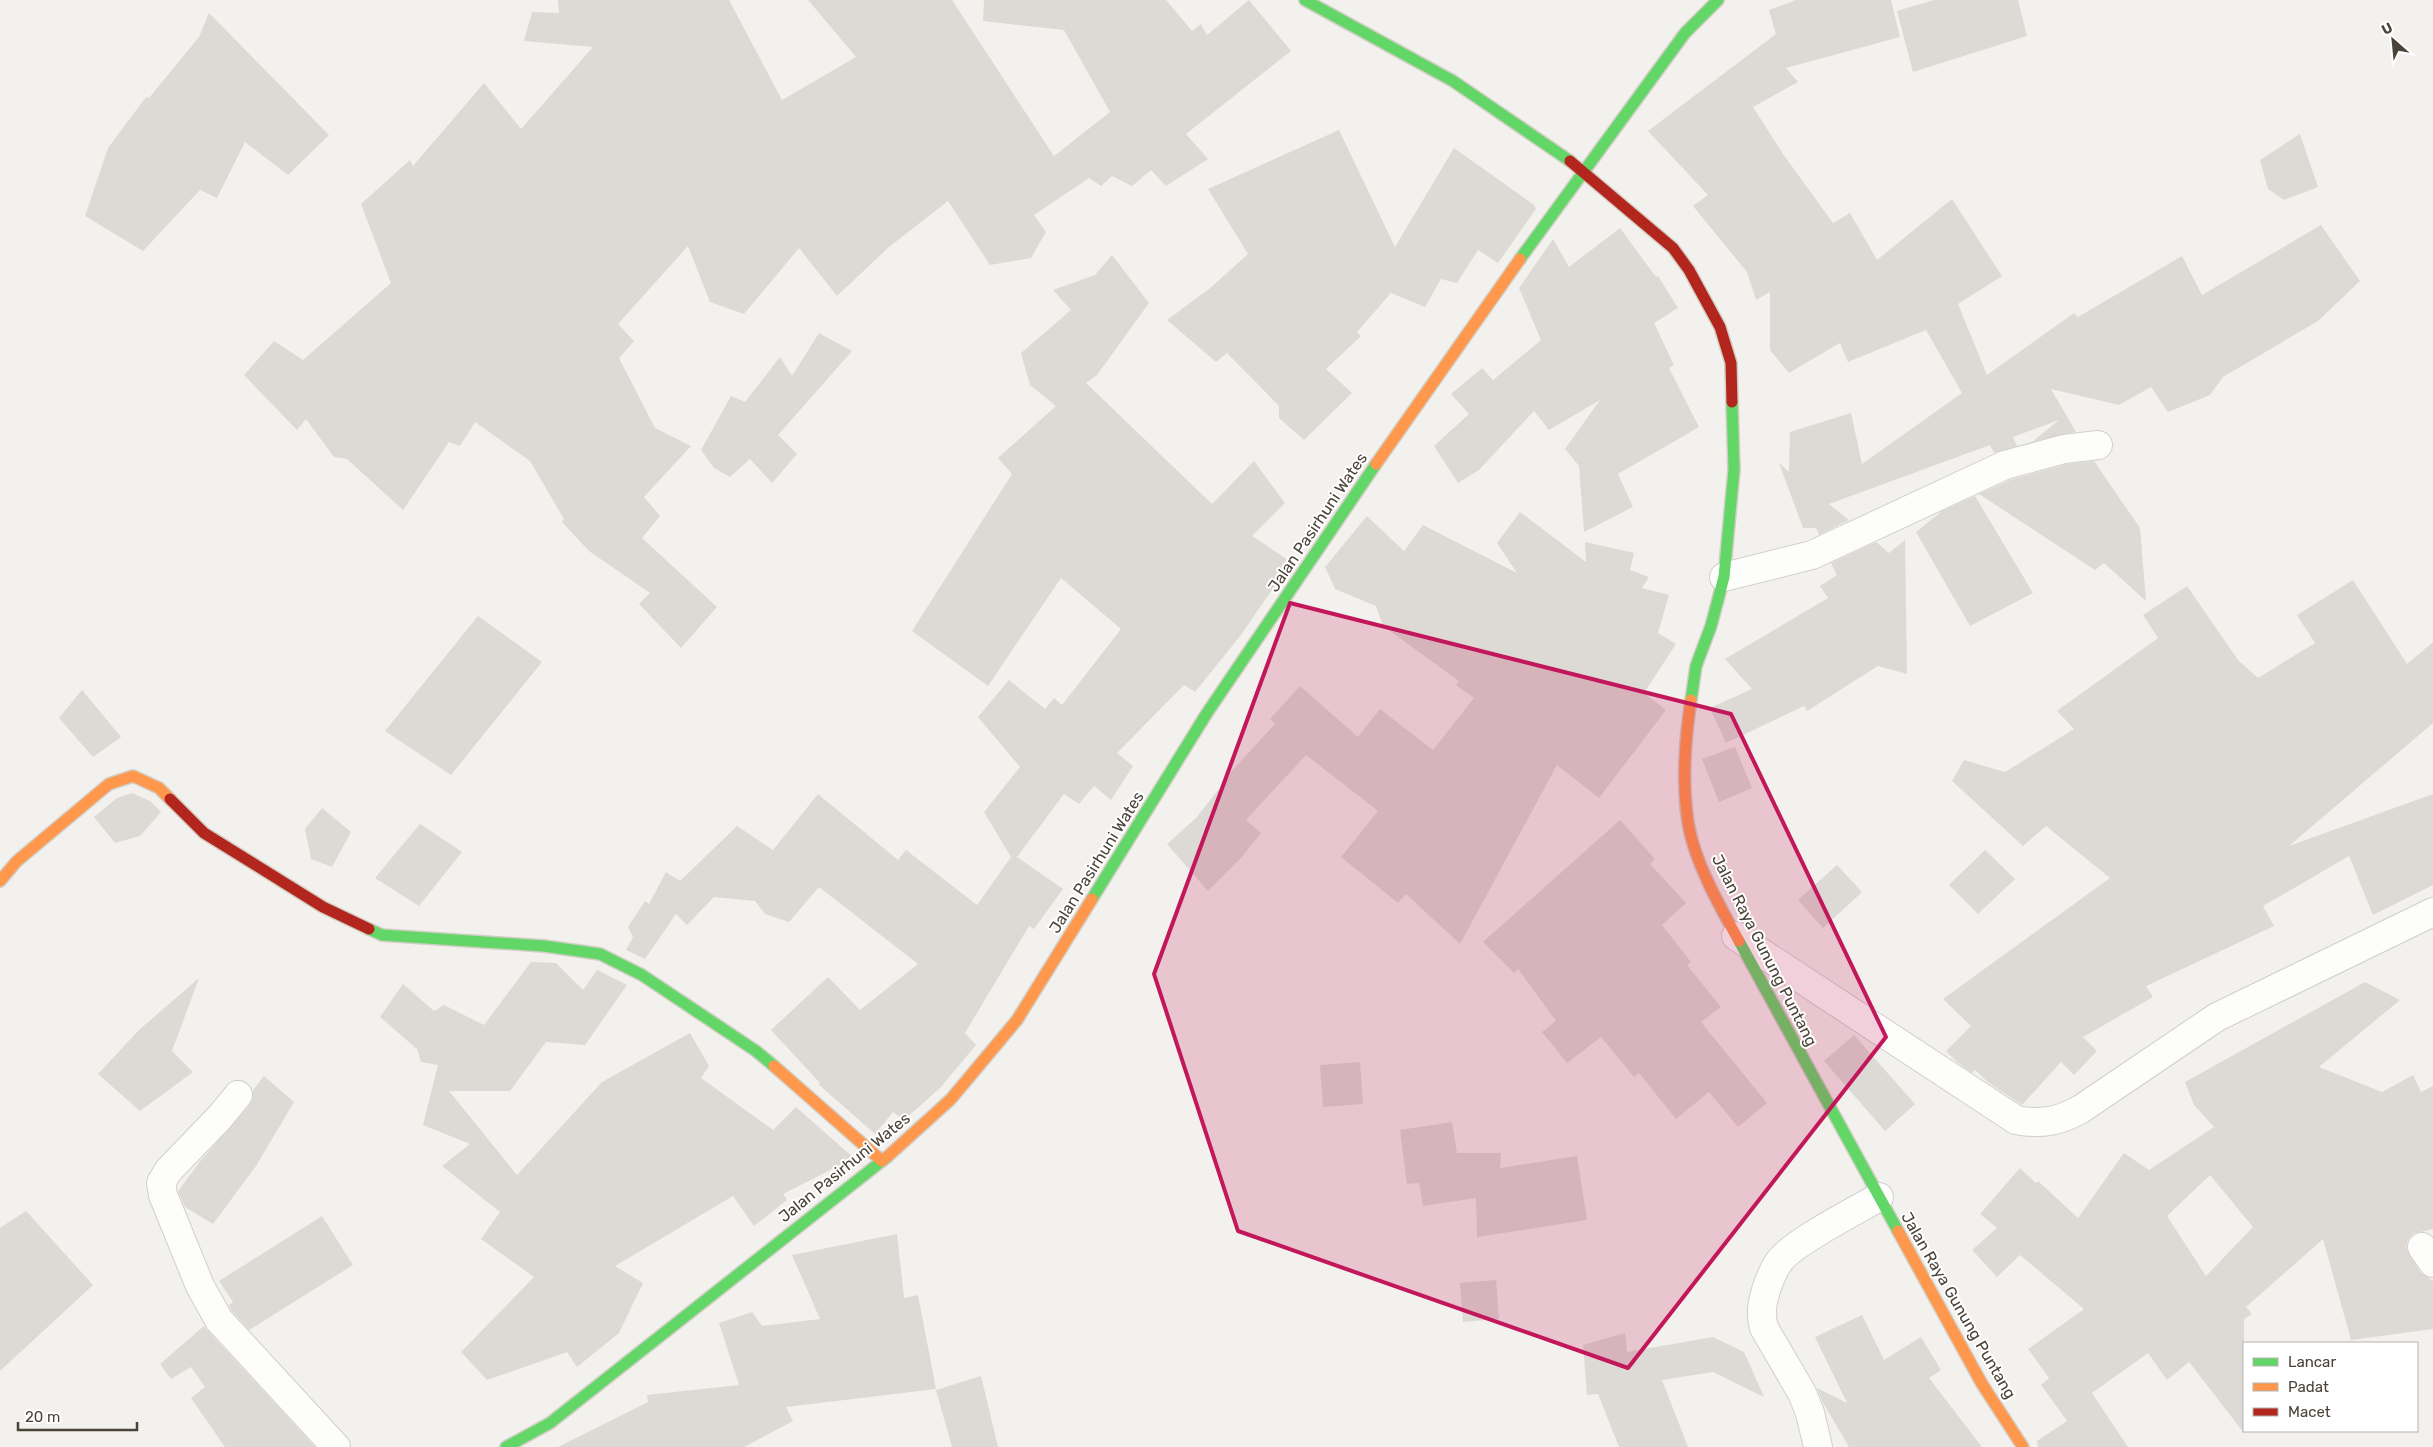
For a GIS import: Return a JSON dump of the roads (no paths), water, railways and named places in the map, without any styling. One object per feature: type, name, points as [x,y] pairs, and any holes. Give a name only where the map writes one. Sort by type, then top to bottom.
[{"type":"street","name":"Jalan Raya Gunung Puntang","points":[[1305,0],[1453,81],[1583,170],[1673,248],[1689,270],[1720,327],[1731,363],[1734,470],[1724,577],[1711,626],[1696,666],[1687,728],[1686,784],[1688,823],[1701,865],[1736,936],[1982,1384],[2023,1447]]},
{"type":"street","name":"Jalan Pasirhuni Wates","points":[[506,1447],[550,1423],[882,1160],[951,1099],[1017,1020],[1207,713],[1391,441],[1583,170],[1685,33],[1718,0]]},
{"type":"street","points":[[1724,577],[1812,555],[2006,464],[2064,450],[2098,445]]},
{"type":"street","points":[[0,881],[18,861],[109,784],[134,776],[159,788],[204,833],[323,907],[382,935],[544,946],[600,954],[642,975],[756,1051],[882,1160]]},
{"type":"street","points":[[1736,936],[2016,1120],[2047,1123],[2066,1117],[2081,1109],[2217,1017],[2433,912]]},
{"type":"street","points":[[238,1095],[220,1117],[168,1171],[161,1183],[163,1196],[200,1286],[219,1320],[336,1447]]},
{"type":"street","points":[[1818,1447],[1810,1413],[1802,1393],[1764,1328],[1761,1318],[1761,1306],[1769,1281],[1779,1261],[1784,1256],[1794,1247],[1879,1197]]}]
